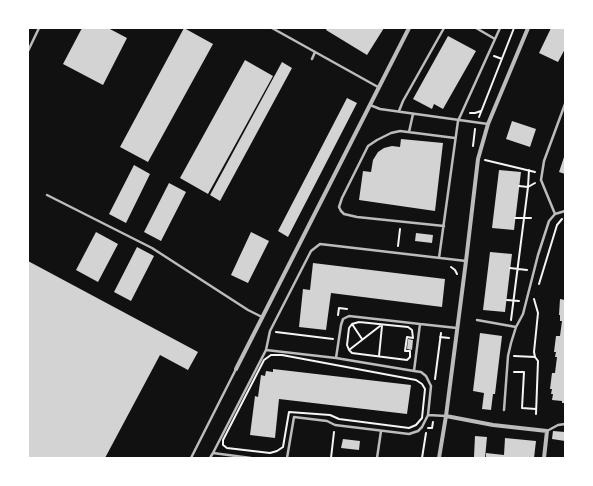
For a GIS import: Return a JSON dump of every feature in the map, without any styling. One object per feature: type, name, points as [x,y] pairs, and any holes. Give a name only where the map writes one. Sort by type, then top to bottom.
[{"type":"street","points":[[236,369],[409,28]]},
{"type":"street","points":[[438,458],[446,416],[478,159],[488,124],[528,28]]},
{"type":"street","points":[[446,416],[493,425],[548,431],[544,458]]},
{"type":"lane","points":[[28,51],[39,28]]},
{"type":"lane","points":[[272,28],[378,87]]},
{"type":"lane","points":[[399,111],[403,100],[444,28]]},
{"type":"lane","points":[[476,28],[495,39]]},
{"type":"lane","points":[[439,258],[458,121],[500,28]]},
{"type":"lane","points":[[312,59],[315,52]]},
{"type":"lane","points":[[555,214],[541,180],[544,161],[565,104]]},
{"type":"lane","points":[[370,105],[380,109],[488,124]]},
{"type":"lane","points":[[409,132],[413,114]]},
{"type":"lane","points":[[444,226],[357,217],[344,214],[339,207],[368,146],[390,133],[400,131],[455,138]]},
{"type":"lane","points":[[47,195],[152,248],[248,310],[262,317]]},
{"type":"lane","points":[[504,410],[508,356],[516,327],[524,314],[534,270],[549,221],[555,214],[565,211]]},
{"type":"lane","points":[[210,458],[266,350],[270,331],[304,264],[311,251],[320,244],[398,252],[466,262]]},
{"type":"lane","points":[[336,358],[341,324],[343,319],[349,316],[457,328]]},
{"type":"lane","points":[[477,320],[516,327]]},
{"type":"lane","points":[[414,371],[420,324]]},
{"type":"lane","points":[[266,350],[336,358],[421,372],[426,376],[431,386],[428,415],[422,427],[418,431],[409,434],[381,431],[335,425],[327,421],[294,417],[287,458]]},
{"type":"lane","points":[[190,458],[236,369]]},
{"type":"lane","points":[[428,415],[446,416]]},
{"type":"lane","points":[[548,431],[558,425],[565,424]]},
{"type":"lane","points":[[377,458],[381,431]]},
{"type":"lane","points":[[213,453],[251,458]]},
{"type":"path","points":[[494,56],[502,59]]},
{"type":"path","points":[[463,111],[474,113],[481,110]]},
{"type":"path","points":[[478,159],[490,160],[542,173]]},
{"type":"path","points":[[510,325],[529,170]]},
{"type":"path","points":[[519,186],[528,187]]},
{"type":"path","points":[[539,284],[557,225],[564,216]]},
{"type":"path","points":[[516,218],[531,218]]},
{"type":"path","points":[[398,252],[401,222]]},
{"type":"path","points":[[444,266],[452,267],[457,275]]},
{"type":"path","points":[[510,268],[534,270]]},
{"type":"path","points":[[536,292],[534,299],[538,313],[534,352],[538,361],[536,414]]},
{"type":"path","points":[[506,300],[526,302]]},
{"type":"path","points":[[338,316],[339,308],[354,310]]},
{"type":"path","points":[[379,356],[383,320]]},
{"type":"path","points":[[359,322],[408,327],[412,330],[413,338],[407,337],[405,351],[410,351],[410,357],[407,360],[352,353],[347,345],[349,328],[352,324],[359,322]]},
{"type":"path","points":[[352,324],[362,339]]},
{"type":"path","points":[[349,350],[382,324]]},
{"type":"path","points":[[278,326],[275,332],[335,339]]},
{"type":"path","points":[[271,350],[271,355]]},
{"type":"path","points":[[271,355],[416,380],[422,384],[425,389],[422,418],[416,425],[410,428],[339,419],[330,415],[289,412],[283,446],[277,452],[270,453],[227,448],[223,445],[223,440],[264,360],[271,355]]},
{"type":"path","points":[[508,356],[535,357]]},
{"type":"path","points":[[507,372],[524,372],[522,408],[536,409]]},
{"type":"path","points":[[331,458],[335,425]]},
{"type":"building","points":[[82,28],[108,28],[127,38],[103,85],[63,64]]},
{"type":"building","points":[[184,28],[213,44],[148,162],[120,147]]},
{"type":"building","points":[[327,28],[384,28],[367,55],[326,30]]},
{"type":"building","points":[[551,28],[565,28],[565,49],[558,62],[539,53]]},
{"type":"building","points":[[448,36],[476,51],[443,109],[434,104],[432,109],[413,99]]},
{"type":"building","points":[[245,60],[273,76],[208,194],[180,178]]},
{"type":"building","points":[[282,62],[292,68],[220,201],[210,195]]},
{"type":"building","points":[[347,98],[357,103],[288,237],[278,231]]},
{"type":"building","points":[[512,121],[536,129],[530,147],[506,139]]},
{"type":"building","points":[[401,139],[443,143],[435,211],[359,200],[363,171],[371,172],[373,160],[378,152],[384,148],[392,146],[400,147]]},
{"type":"building","points":[[565,154],[565,174],[559,172]]},
{"type":"building","points":[[134,165],[150,174],[126,223],[109,214]]},
{"type":"building","points":[[499,170],[521,172],[514,230],[492,228]]},
{"type":"building","points":[[169,183],[186,192],[161,241],[144,232]]},
{"type":"building","points":[[96,232],[118,244],[98,282],[76,270]]},
{"type":"building","points":[[251,232],[269,241],[248,283],[231,275]]},
{"type":"building","points":[[416,233],[433,235],[432,243],[415,241]]},
{"type":"building","points":[[137,247],[154,256],[131,301],[114,292]]},
{"type":"building","points":[[490,252],[512,254],[505,312],[483,310]]},
{"type":"building","points":[[28,261],[198,352],[188,370],[160,355],[105,458],[28,458]]},
{"type":"building","points":[[313,263],[445,279],[442,307],[331,293],[326,330],[299,327],[303,289],[310,290]]},
{"type":"building","points":[[560,299],[565,300],[565,403],[562,403],[562,401],[552,400],[553,394],[551,394],[552,389],[550,389],[552,373],[555,373],[557,357],[555,357],[556,352],[554,352],[556,336],[560,336],[562,321],[560,321],[559,315]]},
{"type":"building","points":[[480,333],[502,336],[495,394],[493,394],[491,410],[482,409],[484,393],[473,391]]},
{"type":"building","points":[[408,339],[413,340],[412,350],[407,349]]},
{"type":"building","points":[[273,369],[411,385],[407,414],[279,399],[275,438],[250,435],[255,396],[258,397],[261,375],[265,376],[266,371],[273,372]]},
{"type":"building","points":[[553,431],[565,432],[565,441],[552,439]]},
{"type":"building","points":[[475,436],[487,437],[485,458],[474,457]]},
{"type":"building","points":[[505,438],[536,441],[534,458],[486,458],[486,453],[504,455]]},
{"type":"building","points":[[343,439],[360,441],[359,450],[341,448]]}]
